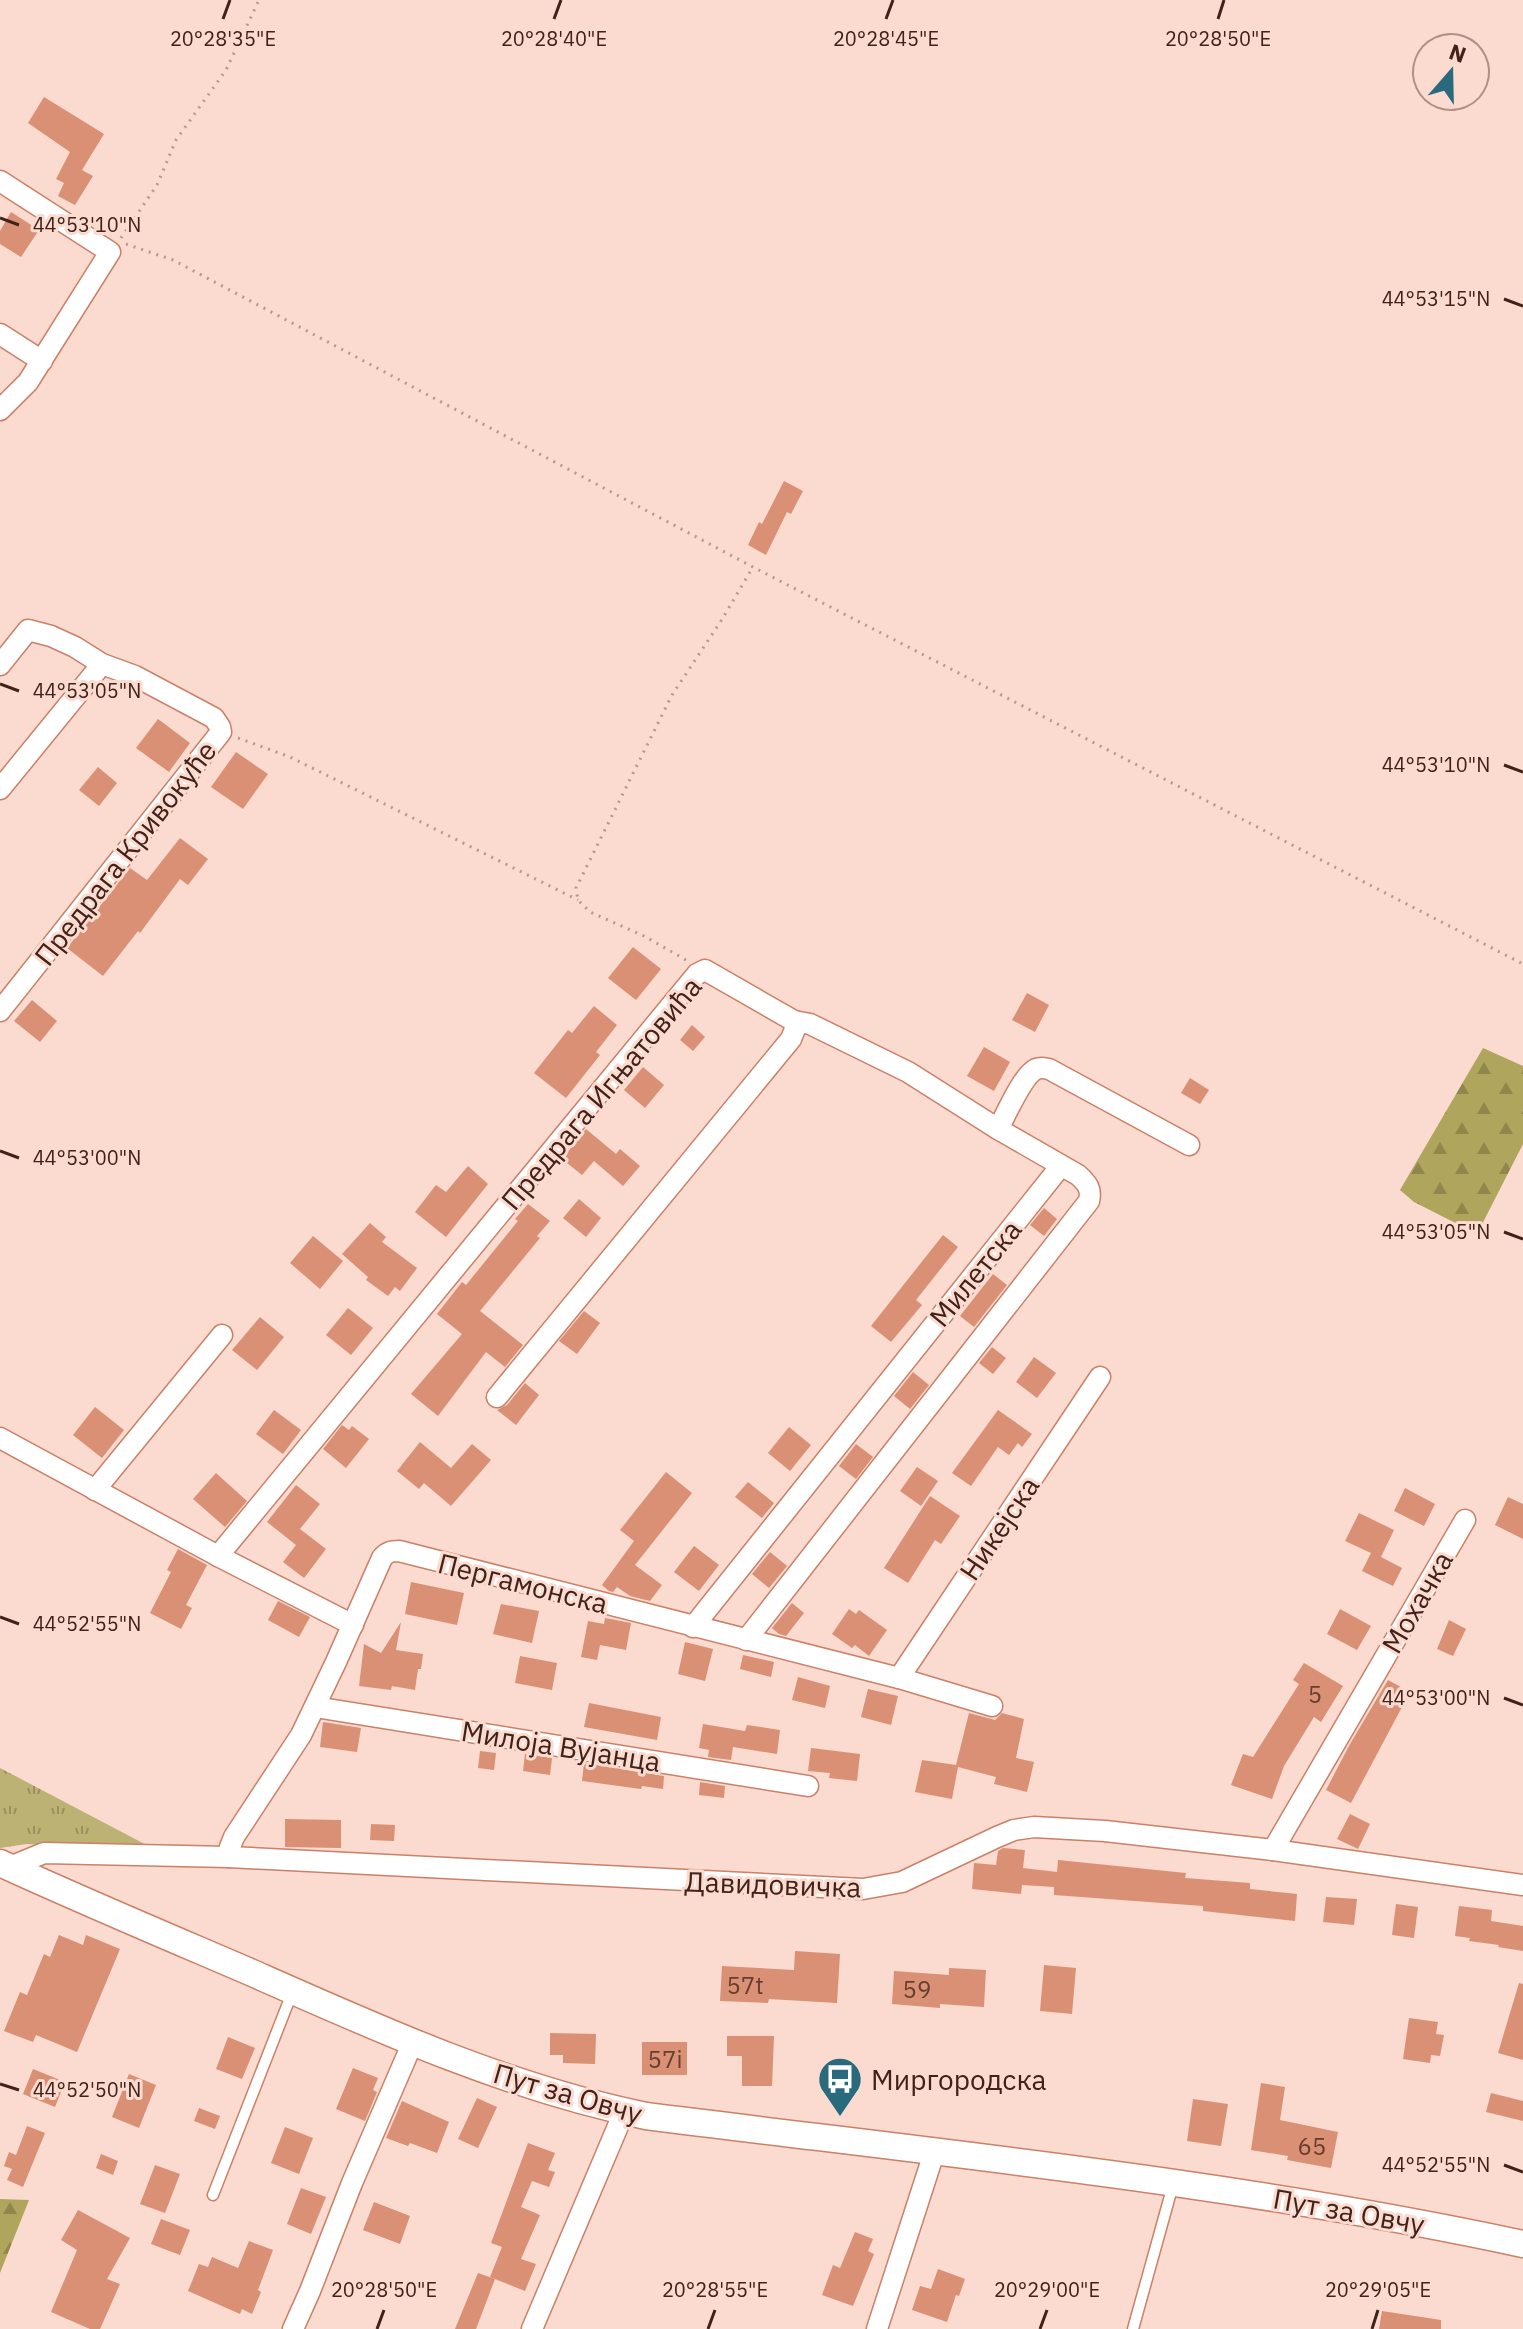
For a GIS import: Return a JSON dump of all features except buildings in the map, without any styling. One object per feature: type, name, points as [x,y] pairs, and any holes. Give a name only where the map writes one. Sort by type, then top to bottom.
[{"type":"street","points":[[0,181],[114,247],[28,382],[0,410]]},
{"type":"street","points":[[0,334],[42,361]]},
{"type":"street","points":[[0,665],[28,630],[51,636],[214,718],[221,732]]},
{"type":"street","points":[[0,789],[102,664]]},
{"type":"street","name":"Предрага Кривокуће","points":[[0,1011],[221,732]]},
{"type":"street","name":"Предрага Игњатовића","points":[[218,1556],[697,974],[705,970],[794,1021],[810,1024],[908,1072],[998,1129]]},
{"type":"street","points":[[497,1397],[791,1039],[794,1021]]},
{"type":"street","points":[[746,1640],[1089,1201],[1091,1192],[1086,1182],[998,1129],[1033,1071],[1049,1069],[1189,1145]]},
{"type":"street","name":"Милетска","points":[[693,1627],[1060,1167]]},
{"type":"street","points":[[95,1490],[222,1335]]},
{"type":"street","name":"Никејска","points":[[899,1678],[1100,1377]]},
{"type":"street","points":[[0,1438],[353,1625]]},
{"type":"street","name":"Мохачка","points":[[1273,1850],[1465,1520]]},
{"type":"street","name":"Пергамонска","points":[[229,1857],[234,1837],[292,1751],[315,1707],[386,1553],[399,1551],[899,1678],[992,1706]]},
{"type":"street","name":"Милоја Вујанца","points":[[315,1707],[808,1786]]},
{"type":"street","name":"Давидовичка","points":[[5,1865],[44,1853],[229,1857],[863,1889],[902,1882],[997,1837],[1034,1827],[1105,1831],[1273,1850],[1523,1885]]},
{"type":"street","name":"Пут за Овчу","points":[[5,1865],[412,2044],[517,2081],[624,2112],[1240,2191],[1523,2244]]},
{"type":"street","points":[[293,2329],[412,2044]]},
{"type":"street","points":[[532,2329],[624,2112]]},
{"type":"street","points":[[877,2329],[934,2153]]},
{"type":"lane","points":[[213,2195],[293,1991]]},
{"type":"lane","points":[[1133,2329],[1174,2183]]},
{"type":"path","points":[[259,0],[226,70],[176,140],[157,185],[114,247],[173,260],[753,567],[1523,964]]},
{"type":"path","points":[[578,900],[576,888],[585,867],[672,695],[753,567]]},
{"type":"path","points":[[221,732],[290,757],[578,900],[590,912],[644,936],[705,970]]},
{"type":"green space","points":[[1483,1048],[1523,1066],[1523,1144],[1477,1234],[1414,1202],[1400,1190]]},
{"type":"green space","points":[[0,1768],[156,1850],[27,1844],[0,1848]]},
{"type":"green space","points":[[0,2199],[29,2200],[0,2273]]},
{"type":"place","name":"Миргородска","points":[[840,2118]]}]
